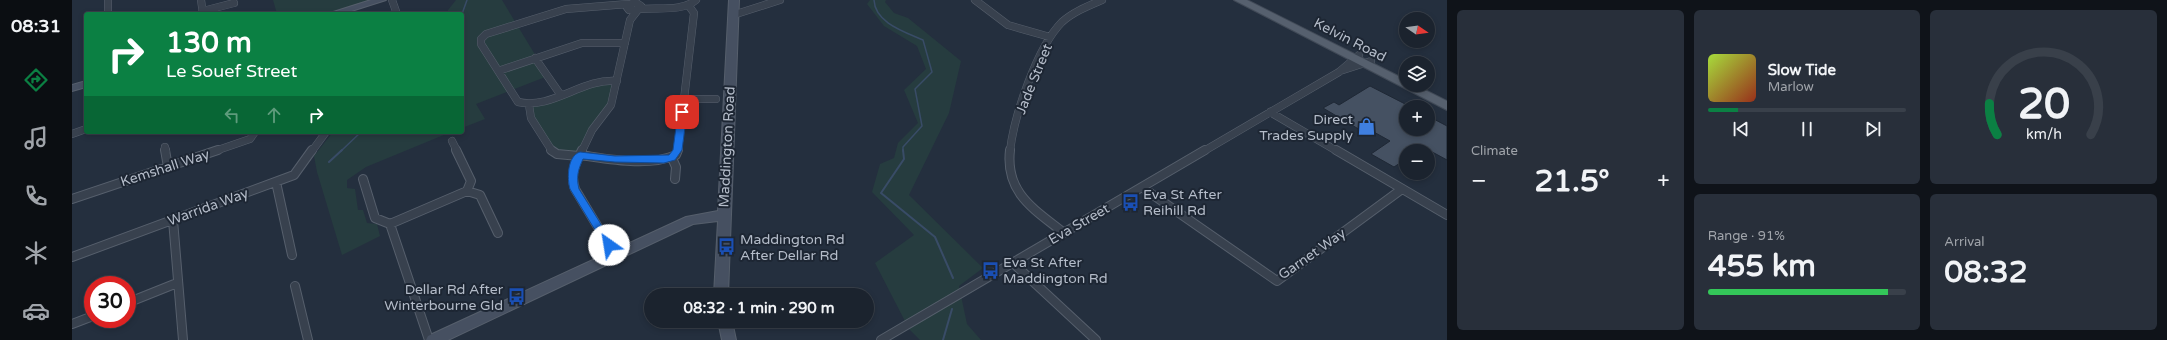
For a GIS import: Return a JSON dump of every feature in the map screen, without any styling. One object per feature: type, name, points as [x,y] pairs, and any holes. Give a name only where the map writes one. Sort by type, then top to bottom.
[{"type":"main road","points":[[339,12],[381,0]]},
{"type":"main road","name":"Maddington Road","points":[[721,288],[723,219],[734,0]]},
{"type":"main road","name":"Kelvin Road","points":[[1239,0],[1362,60],[1399,75]]},
{"type":"main road","name":"Kelvin Road","points":[[1250,0],[1447,106]]},
{"type":"main road","points":[[72,88],[84,85]]},
{"type":"main road","points":[[1435,92],[1447,98]]},
{"type":"main road","points":[[433,340],[691,220],[723,219]]},
{"type":"main road","points":[[726,328],[729,340]]},
{"type":"street","points":[[108,0],[108,12]]},
{"type":"street","points":[[201,0],[203,12]]},
{"type":"street","points":[[392,0],[396,12]]},
{"type":"street","points":[[617,81],[601,81],[529,104],[518,102],[481,44],[481,39],[486,34],[566,9],[583,6],[689,6],[696,0]]},
{"type":"street","points":[[733,15],[780,0]]},
{"type":"street","points":[[975,0],[1008,25],[1050,37]]},
{"type":"street","name":"Jade Street","points":[[1064,233],[1033,207],[1014,186],[1009,175],[1008,163],[1020,105],[1050,37],[1058,26],[1070,16],[1102,0]]},
{"type":"street","points":[[206,12],[234,3]]},
{"type":"street","points":[[616,256],[575,189],[572,180],[573,169],[592,130],[611,105],[634,5]]},
{"type":"street","points":[[529,104],[531,118],[552,151],[557,154],[615,159],[672,158],[678,150],[694,13],[689,6]]},
{"type":"street","points":[[498,71],[582,43],[625,42]]},
{"type":"street","points":[[535,58],[560,94]]},
{"type":"street","name":"Eva Street","points":[[881,340],[1143,188],[1270,112],[1362,60]]},
{"type":"street","name":"Eva Street","points":[[1339,72],[1362,60]]},
{"type":"street","points":[[684,99],[716,99]]},
{"type":"street","points":[[1270,112],[1447,216]]},
{"type":"street","points":[[72,134],[84,130]]},
{"type":"street","name":"Kemshall Way","points":[[72,199],[234,145],[250,139],[254,134]]},
{"type":"street","name":"Warrida Way","points":[[72,257],[294,175],[325,134]]},
{"type":"street","points":[[452,141],[472,180],[468,191]]},
{"type":"street","points":[[165,146],[168,168]]},
{"type":"street","points":[[672,158],[676,167],[675,179]]},
{"type":"street","points":[[363,179],[375,218],[390,224],[468,191],[480,195],[498,233]]},
{"type":"street","points":[[276,182],[292,255]]},
{"type":"street","name":"Garnet Way","points":[[1143,188],[1277,281],[1402,189]]},
{"type":"street","points":[[173,220],[183,340]]},
{"type":"street","points":[[390,224],[429,340]]},
{"type":"street","points":[[1013,263],[1096,340]]},
{"type":"street","points":[[136,299],[178,283]]},
{"type":"street","points":[[295,286],[308,340]]},
{"type":"street","points":[[72,324],[84,319]]},
{"type":"green space","points":[[273,0],[374,0],[330,12],[276,12]]},
{"type":"green space","points":[[456,0],[502,0],[548,76],[476,104],[485,119],[464,127],[464,12],[448,12]]},
{"type":"green space","points":[[870,0],[886,0],[885,2],[894,13],[908,18],[961,61],[949,113],[909,195],[983,268],[959,286],[967,324],[981,340],[920,340],[909,329],[875,263],[914,235],[872,192],[880,164],[894,158],[898,143],[918,123],[904,90],[926,69],[917,46],[884,26],[867,4]]},
{"type":"green space","points":[[612,80],[614,94],[579,156],[557,154],[529,110],[529,105]]},
{"type":"green space","points":[[331,134],[446,134],[366,167],[347,180],[347,188],[355,189],[358,210],[363,210],[367,223],[377,224],[380,236],[342,255],[317,172],[314,156]]},
{"type":"building","name":"Direct Trades Supply","points":[[1370,86],[1399,101],[1399,136],[1435,136],[1435,120],[1447,126],[1447,160],[1435,154],[1435,144],[1399,144],[1399,164],[1394,167],[1371,154],[1390,141],[1372,131],[1367,134],[1323,108],[1334,102],[1339,105]]},
{"type":"waterway","points":[[463,12],[467,0]]},
{"type":"waterway","points":[[874,0],[876,8],[885,21],[892,26],[923,40],[932,72],[915,89],[922,126],[903,147],[903,150]]},
{"type":"waterway","points":[[341,151],[359,134]]},
{"type":"waterway","points":[[329,162],[342,150]]},
{"type":"waterway","points":[[903,150],[904,159],[881,193],[935,237],[953,278]]},
{"type":"waterway","points":[[943,340],[952,309]]},
{"type":"place","name":"Direct Trades Supply","points":[[1366,127]]},
{"type":"place","name":"Eva St After Reihill Rd","points":[[1130,202]]},
{"type":"place","name":"Maddington Rd After Dellar Rd","points":[[727,247]]},
{"type":"place","name":"Eva St After Maddington Rd","points":[[990,270]]},
{"type":"place","name":"Dellar Rd After Winterbourne Gld","points":[[516,297]]},
{"type":"route","points":[[609,245],[575,189],[572,180],[573,169],[580,155],[615,159],[672,158],[676,155],[678,150],[682,112]]}]
